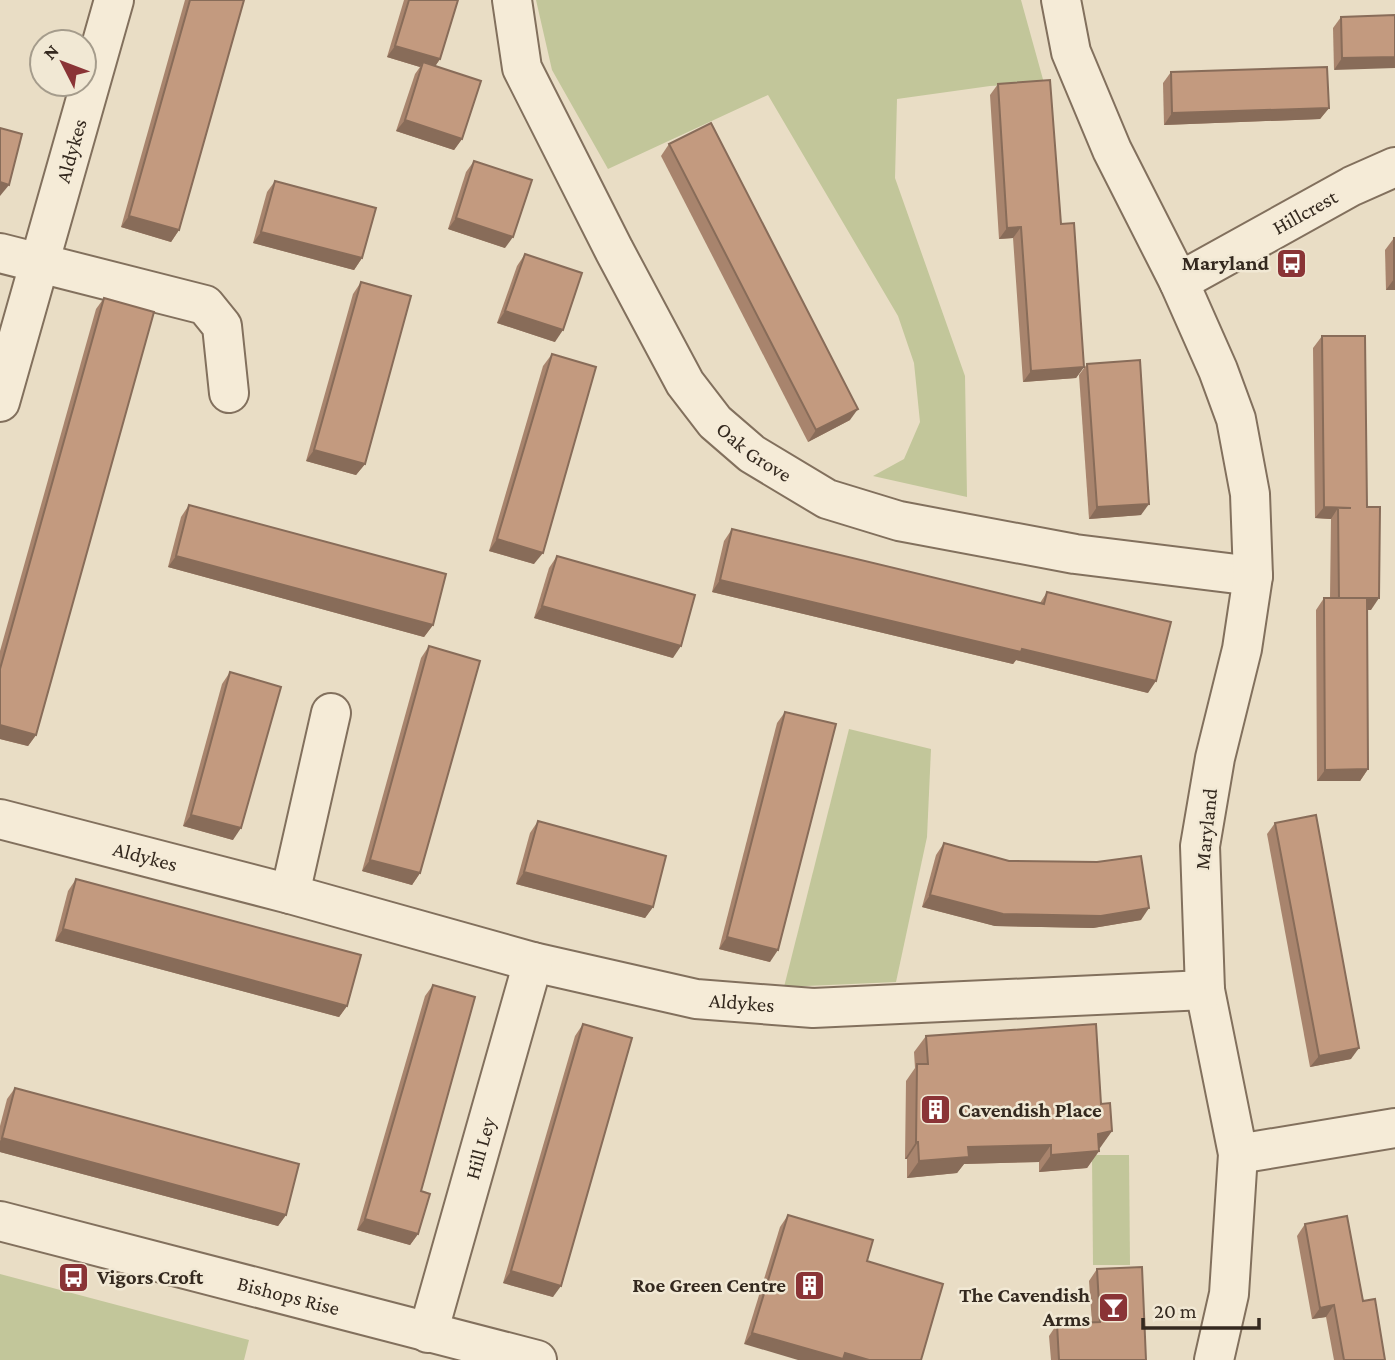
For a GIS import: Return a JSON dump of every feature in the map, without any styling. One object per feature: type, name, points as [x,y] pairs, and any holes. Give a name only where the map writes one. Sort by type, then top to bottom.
[{"type":"street","name":"Aldykes","points":[[0,402],[114,0]]},
{"type":"street","name":"Oak Grove","points":[[512,0],[522,68],[614,250],[685,383],[715,422],[752,454],[827,499],[899,522],[1075,554],[1253,576]]},
{"type":"street","name":"Maryland","points":[[1061,0],[1071,52],[1112,150],[1179,282],[1236,419],[1250,494],[1253,576],[1242,649],[1215,758],[1200,846],[1205,990],[1238,1154],[1229,1294],[1214,1360]]},
{"type":"street","name":"Hillcrest","points":[[1179,282],[1352,186],[1395,167]]},
{"type":"street","points":[[0,253],[205,305],[222,326],[229,393]]},
{"type":"street","points":[[290,894],[331,713]]},
{"type":"street","name":"Aldykes","points":[[0,819],[290,894],[533,962],[696,999],[813,1008],[1205,990]]},
{"type":"street","name":"Hill Ley","points":[[428,1333],[533,962]]},
{"type":"street","points":[[1238,1154],[1395,1129]]},
{"type":"street","name":"Bishops Rise","points":[[0,1221],[537,1360]]},
{"type":"green space","points":[[536,0],[1021,0],[1044,83],[990,86],[897,99],[895,178],[965,376],[967,497],[873,476],[904,459],[920,422],[914,363],[898,316],[768,95],[608,169],[552,70]]},
{"type":"green space","points":[[849,729],[931,749],[927,837],[896,982],[784,987]]},
{"type":"green space","points":[[1092,1155],[1129,1155],[1130,1265],[1093,1265]]},
{"type":"green space","points":[[0,1274],[249,1340],[244,1360],[0,1360]]},
{"type":"building","points":[[190,0],[244,0],[179,230],[129,216]]},
{"type":"building","points":[[409,0],[458,0],[440,59],[395,46]]},
{"type":"building","points":[[1395,15],[1395,57],[1342,58],[1341,17]]},
{"type":"building","points":[[423,62],[481,81],[462,139],[405,120]]},
{"type":"building","points":[[1327,67],[1329,108],[1172,113],[1171,72]]},
{"type":"building","points":[[1050,80],[1061,224],[1074,223],[1084,367],[1031,371],[1021,227],[1007,228],[998,84]]},
{"type":"building","points":[[711,123],[858,409],[816,430],[669,144]]},
{"type":"building","points":[[0,128],[22,134],[9,185],[0,182]]},
{"type":"building","points":[[474,161],[532,180],[513,237],[456,218]]},
{"type":"building","points":[[275,181],[376,208],[362,258],[261,232]]},
{"type":"building","points":[[1395,238],[1395,279],[1394,279]]},
{"type":"building","points":[[525,254],[582,273],[563,330],[505,311]]},
{"type":"building","points":[[361,282],[411,296],[365,464],[314,450]]},
{"type":"building","points":[[104,298],[154,312],[36,735],[0,725],[0,669]]},
{"type":"building","points":[[1322,336],[1365,336],[1367,507],[1380,507],[1379,598],[1367,598],[1368,769],[1325,770],[1324,598],[1339,598],[1338,508],[1351,508],[1324,507]]},
{"type":"building","points":[[552,354],[596,367],[543,553],[497,539]]},
{"type":"building","points":[[1140,360],[1149,504],[1097,507],[1087,364]]},
{"type":"building","points":[[189,505],[446,574],[433,625],[176,556]]},
{"type":"building","points":[[732,529],[1044,604],[1047,592],[1171,622],[1156,681],[1022,649],[1021,652],[720,580]]},
{"type":"building","points":[[557,556],[695,595],[681,646],[542,606]]},
{"type":"building","points":[[429,646],[480,661],[420,873],[370,860]]},
{"type":"building","points":[[230,672],[281,687],[241,828],[191,815]]},
{"type":"building","points":[[785,712],[836,724],[778,950],[727,937]]},
{"type":"building","points":[[1316,815],[1359,1048],[1319,1056],[1275,823]]},
{"type":"building","points":[[538,821],[666,856],[653,907],[524,872]]},
{"type":"building","points":[[944,843],[1009,861],[1097,862],[1141,856],[1149,908],[1101,916],[1003,914],[930,895]]},
{"type":"building","points":[[76,879],[361,955],[347,1006],[63,929]]},
{"type":"building","points":[[433,985],[475,997],[421,1191],[430,1194],[418,1234],[365,1219]]},
{"type":"building","points":[[583,1024],[632,1038],[561,1286],[511,1271]]},
{"type":"building","name":"Cavendish Place","points":[[1096,1024],[1101,1104],[1110,1103],[1112,1131],[1098,1134],[1099,1151],[1051,1155],[1051,1145],[968,1147],[969,1157],[919,1161],[916,1142],[917,1064],[928,1064],[926,1036]]},
{"type":"building","points":[[15,1088],[299,1164],[286,1215],[2,1138]]},
{"type":"building","name":"Roe Green Centre","points":[[788,1215],[873,1240],[867,1261],[943,1284],[921,1360],[869,1360],[845,1353],[843,1359],[752,1333]]},
{"type":"building","points":[[1347,1216],[1363,1301],[1375,1299],[1385,1360],[1344,1360],[1334,1305],[1320,1308],[1305,1224]]},
{"type":"building","name":"The Cavendish Arms","points":[[1142,1267],[1146,1360],[1059,1360],[1057,1324],[1100,1322],[1097,1269]]},
{"type":"place","name":"Maryland","points":[[1292,263]]},
{"type":"place","name":"Cavendish Place","points":[[935,1110]]},
{"type":"place","name":"Vigors Croft","points":[[74,1277]]},
{"type":"place","name":"Roe Green Centre","points":[[809,1285]]},
{"type":"place","name":"The Cavendish Arms","points":[[1113,1307]]}]
